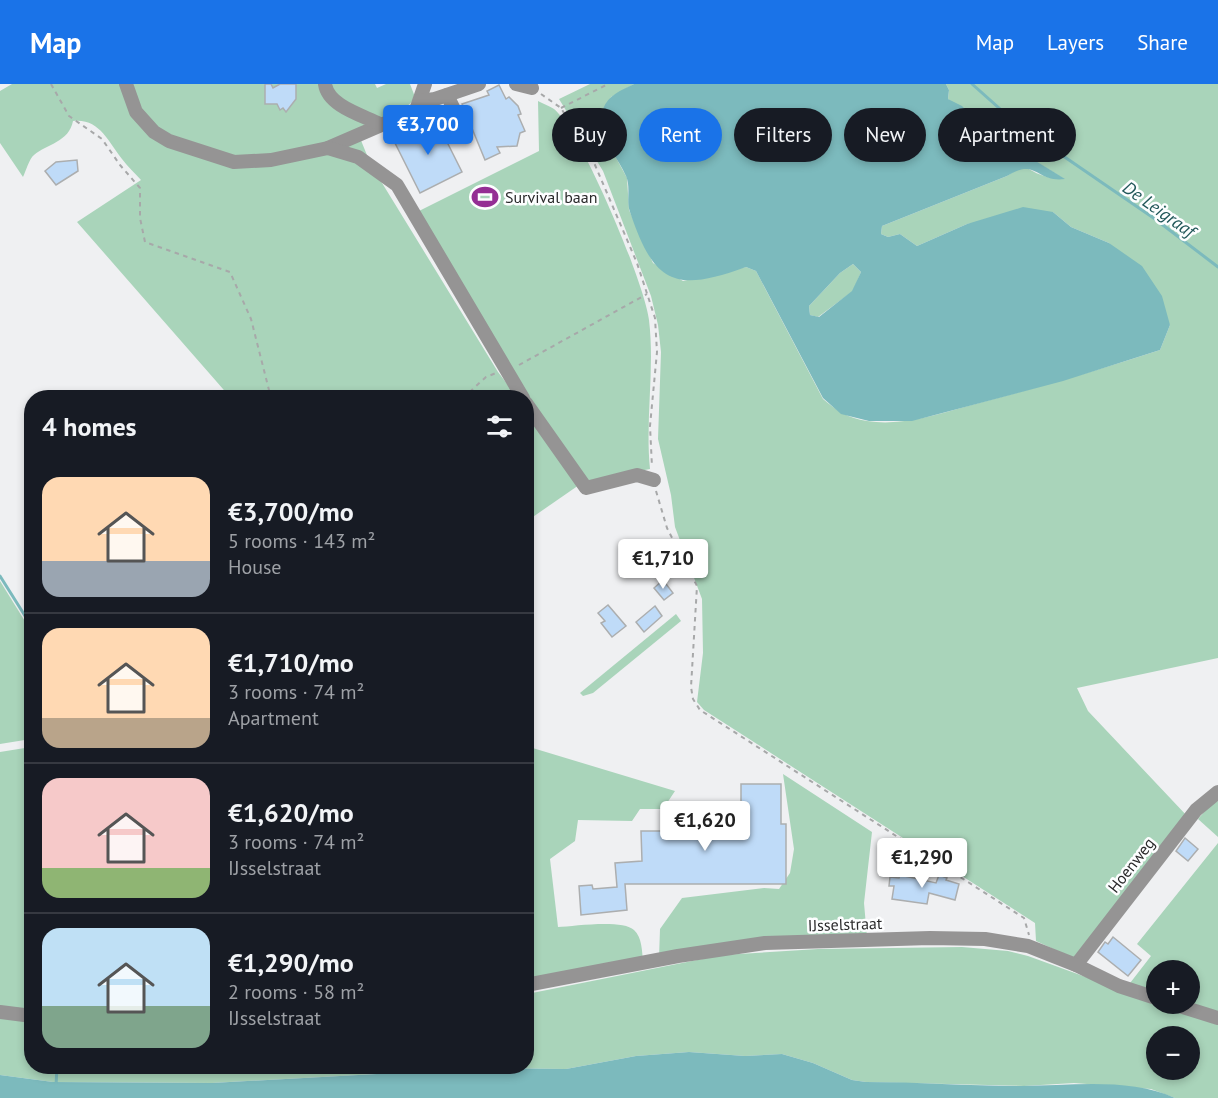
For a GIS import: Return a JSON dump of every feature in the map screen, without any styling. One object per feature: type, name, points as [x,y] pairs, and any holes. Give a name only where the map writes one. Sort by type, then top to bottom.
[{"type":"street","points":[[126,84],[136,112],[154,132],[169,141],[223,160],[262,161],[328,148],[380,124],[388,124],[416,111],[425,84]]},
{"type":"street","points":[[325,84],[329,95],[335,101],[380,124]]},
{"type":"street","points":[[420,101],[479,84]]},
{"type":"street","points":[[516,84],[531,88]]},
{"type":"street","points":[[447,95],[466,134]]},
{"type":"street","points":[[328,148],[354,155],[397,184],[518,390]]},
{"type":"street","points":[[534,414],[586,488],[637,476],[654,480]]},
{"type":"street","name":"Hoenweg","points":[[1076,965],[1196,810],[1218,792]]},
{"type":"street","name":"IJsselstraat","points":[[534,983],[678,956],[765,943],[930,938],[985,939],[1028,946],[1076,965],[1119,986],[1146,995]]},
{"type":"street","points":[[0,1012],[24,1015]]},
{"type":"street","points":[[1200,1012],[1218,1018]]},
{"type":"path","points":[[51,84],[69,116],[102,138],[120,165],[140,188],[140,218],[145,242],[230,272],[251,319],[269,390]]},
{"type":"path","points":[[531,88],[561,108],[608,84]]},
{"type":"path","points":[[593,162],[637,263],[655,318],[657,352],[650,426],[654,480],[667,528],[697,586],[691,687],[699,708],[1024,918],[1029,934],[1028,946]]},
{"type":"path","points":[[472,390],[486,377],[506,370],[647,294]]},
{"type":"green space","points":[[12,84],[123,84],[134,115],[227,164],[360,138],[371,165],[498,372],[512,390],[224,390],[77,222],[141,180],[124,162],[102,132],[90,123],[82,121],[73,121],[67,134],[34,155],[23,177],[0,143],[0,91]]},
{"type":"green space","points":[[129,84],[322,84],[364,121],[365,126],[341,140],[244,159],[170,138],[148,121]]},
{"type":"green space","points":[[328,84],[375,84],[377,88],[386,84],[410,84],[415,97],[400,112],[378,117],[337,98]]},
{"type":"green space","points":[[590,84],[634,84],[611,97],[608,108],[564,108],[559,99]]},
{"type":"green space","points":[[946,84],[1218,84],[1218,658],[1077,688],[1088,711],[1188,817],[1073,958],[1036,941],[1035,923],[704,710],[697,702],[703,653],[702,599],[675,527],[671,495],[658,439],[661,352],[658,325],[651,296],[598,162],[618,162],[627,178],[629,210],[653,263],[683,281],[746,267],[756,271],[823,399],[848,416],[860,420],[896,422],[938,414],[1070,378],[1160,350],[1170,325],[1109,243],[1071,227],[1053,212],[967,224],[917,246],[900,234],[888,237],[881,234],[882,226],[1020,169],[1027,168],[1044,176],[1064,179],[1037,162],[1076,162],[1076,108],[960,108],[948,99],[949,90]]},
{"type":"green space","points":[[538,101],[552,108],[552,162],[588,162],[624,243],[645,302],[651,339],[650,469],[587,481],[537,412],[534,407],[534,390],[524,390],[417,212],[539,151]]},
{"type":"green space","points":[[853,264],[861,272],[853,291],[818,317],[810,315],[809,306],[840,273]]},
{"type":"green space","points":[[534,422],[579,485],[534,516]]},
{"type":"green space","points":[[0,581],[24,620],[24,740],[0,744]]},
{"type":"green space","points":[[676,614],[681,621],[593,693],[583,696],[580,693]]},
{"type":"green space","points":[[24,748],[24,1012],[0,1009],[0,752]]},
{"type":"green space","points":[[534,748],[675,791],[663,809],[640,809],[632,821],[578,820],[575,841],[550,859],[558,927],[598,924],[628,927],[639,936],[643,961],[534,984]]},
{"type":"green space","points":[[783,774],[872,832],[864,903],[867,937],[659,958],[660,929],[682,898],[764,888],[779,889],[790,873],[794,849]]},
{"type":"green space","points":[[1218,801],[1218,837],[1198,819],[1210,805]]},
{"type":"green space","points":[[1218,843],[1218,1017],[1200,1009],[1200,960],[1148,960],[1151,956],[1137,944]]},
{"type":"green space","points":[[962,947],[1008,951],[1028,956],[1146,999],[1146,1014],[1188,1014],[1218,1025],[1218,1098],[1175,1098],[1151,1089],[1074,1083],[1024,1086],[866,1082],[852,1080],[813,1063],[782,1054],[745,1056],[689,1052],[636,1056],[566,1069],[534,1069],[534,993],[722,955],[818,949]]},
{"type":"green space","points":[[1146,962],[1146,993],[1127,987]]},
{"type":"green space","points":[[0,1017],[24,1020],[24,1074],[376,1074],[212,1083],[53,1082],[0,1075]]},
{"type":"water","points":[[634,84],[946,84],[949,90],[948,99],[964,108],[938,108],[938,162],[1037,162],[1065,179],[1048,178],[1025,169],[1017,171],[882,226],[881,234],[888,237],[900,234],[917,246],[967,224],[1023,207],[1053,212],[1071,227],[1109,243],[1142,266],[1162,296],[1170,325],[1160,350],[1063,381],[912,421],[869,421],[841,414],[823,398],[756,271],[746,267],[701,280],[684,280],[670,276],[659,268],[648,255],[630,212],[626,176],[618,162],[627,162],[627,108],[603,108],[608,100]],"holes":[[[853,264],[861,272],[852,291],[819,317],[810,315],[809,306],[840,273]]]},
{"type":"water","points":[[689,1052],[745,1056],[782,1054],[813,1063],[852,1080],[866,1082],[1002,1086],[1119,1085],[1157,1091],[1175,1098],[0,1098],[0,1075],[53,1082],[212,1083],[376,1074],[534,1074],[534,1069],[566,1069],[636,1056]]},
{"type":"building","points":[[265,84],[271,84],[273,88],[280,84],[296,84],[296,99],[286,112],[283,108],[280,110],[277,104],[265,104]]},
{"type":"building","points":[[499,85],[506,99],[509,97],[518,106],[521,114],[518,115],[525,131],[520,133],[517,146],[497,147],[500,153],[485,160],[462,104],[489,95],[487,91]]},
{"type":"building","points":[[435,118],[462,172],[420,193],[393,139]]},
{"type":"building","points":[[77,160],[78,171],[56,185],[45,171],[56,162]]},
{"type":"building","points":[[663,580],[673,593],[664,600],[654,588]]},
{"type":"building","points":[[608,605],[626,626],[612,637],[601,623],[605,621],[598,613]]},
{"type":"building","points":[[655,606],[662,616],[644,632],[636,622]]},
{"type":"building","points":[[741,784],[781,784],[781,824],[786,824],[786,884],[625,884],[627,910],[581,915],[579,886],[592,885],[593,889],[617,887],[615,863],[642,861],[641,831],[673,831],[673,813],[707,812],[707,824],[741,824]]},
{"type":"building","points":[[1185,838],[1198,849],[1188,861],[1176,851]]},
{"type":"building","points":[[900,875],[936,883],[939,875],[947,878],[946,880],[959,884],[955,900],[929,893],[927,904],[892,899],[894,886],[889,886],[890,877],[899,878]]},
{"type":"building","points":[[1113,937],[1141,960],[1128,976],[1098,952],[1105,942],[1108,944]]},
{"type":"waterway","name":"De Leigraaf","points":[[972,84],[1018,125],[1155,219],[1218,267]]},
{"type":"waterway","points":[[0,576],[24,614]]},
{"type":"waterway","points":[[56,1086],[57,1074]]},
{"type":"place","name":"Survival baan","points":[[485,197]]}]
